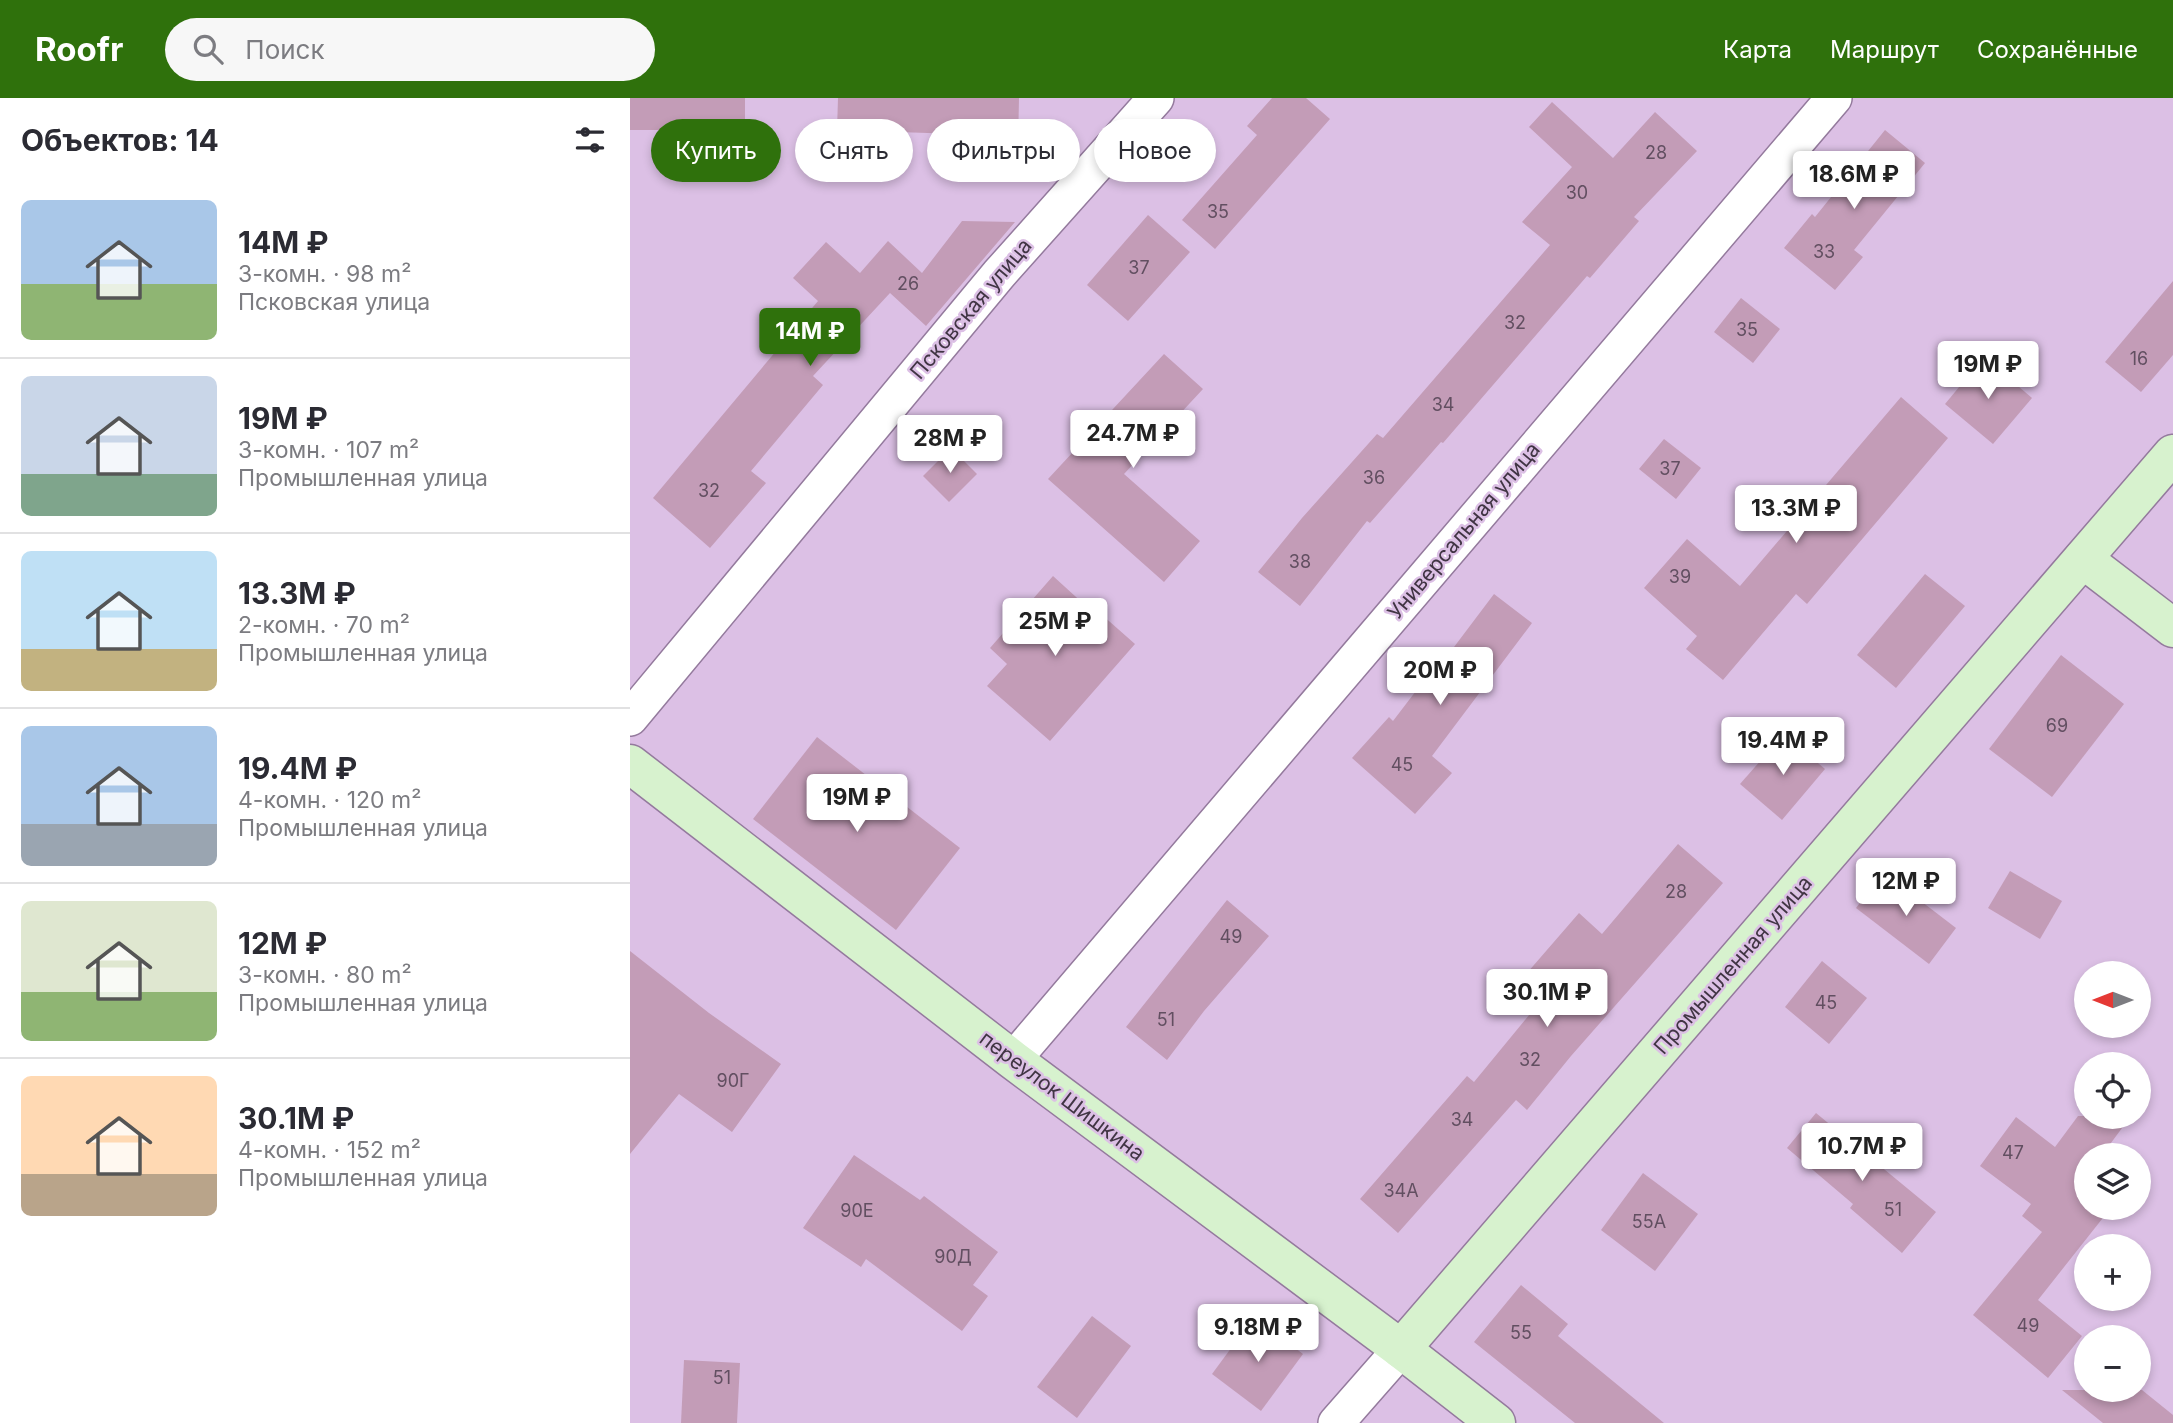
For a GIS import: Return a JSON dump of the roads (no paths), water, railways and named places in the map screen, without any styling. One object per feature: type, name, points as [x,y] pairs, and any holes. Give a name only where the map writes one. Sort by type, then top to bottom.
[{"type":"main road","name":"Промышленная улица","points":[[1401,1349],[2173,454]]},
{"type":"main road","points":[[2083,559],[2173,628]]},
{"type":"main road","name":"переулок Шишкина","points":[[630,764],[1013,1060],[1496,1423]]},
{"type":"street","name":"Псковская улица","points":[[630,718],[999,274],[1156,98]]},
{"type":"street","name":"Универсальная улица","points":[[1013,1060],[1834,98]]},
{"type":"street","points":[[1336,1423],[1401,1349]]}]
